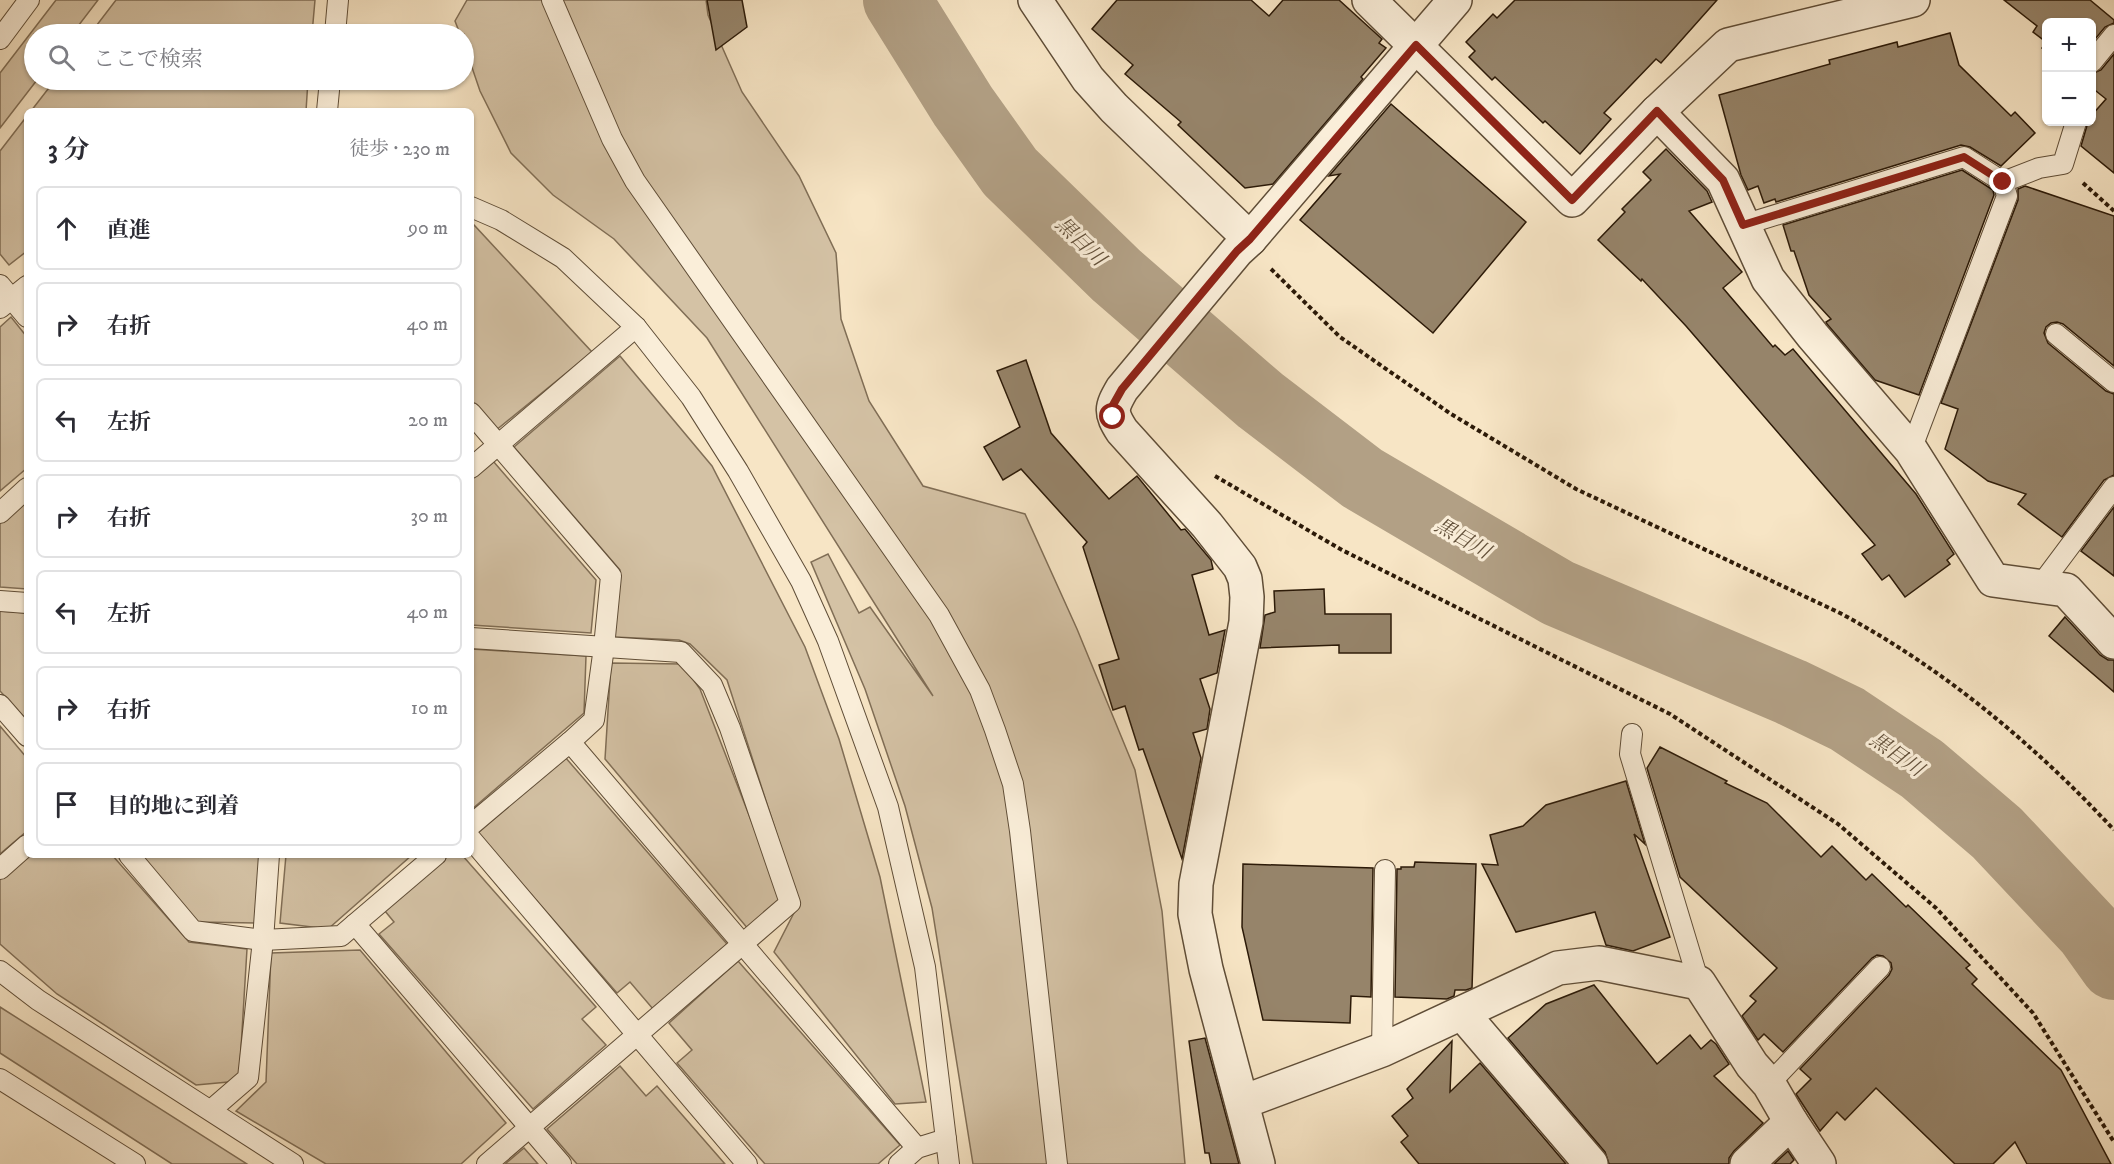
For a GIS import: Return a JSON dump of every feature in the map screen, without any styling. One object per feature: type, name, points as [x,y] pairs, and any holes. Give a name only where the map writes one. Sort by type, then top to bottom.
[{"type":"street","points":[[1035,0],[1088,79],[1244,245]]},
{"type":"street","points":[[1370,0],[1572,200],[1657,111],[1728,45],[1913,0]]},
{"type":"street","points":[[1258,1164],[1206,969],[1195,914],[1196,884],[1246,622],[1245,579],[1240,567],[1207,525],[1122,431],[1113,417],[1113,405],[1122,389],[1455,0]]},
{"type":"street","points":[[1657,111],[1723,180],[1768,279],[1813,336],[1911,450],[1993,580],[2066,590],[2114,642]]},
{"type":"street","points":[[1243,1102],[1382,1050],[1558,968],[1599,963],[1699,984],[1752,1065],[1769,1084],[1819,1164]]},
{"type":"street","points":[[1462,1013],[1591,1164]]},
{"type":"street","points":[[1747,1164],[1791,1122]]},
{"type":"lane","points":[[0,39],[29,0]]},
{"type":"lane","points":[[336,24],[338,0]]},
{"type":"lane","points":[[552,0],[612,139],[635,182],[939,615],[980,690],[1015,796],[1057,1164]]},
{"type":"lane","points":[[2096,56],[2114,34]]},
{"type":"lane","points":[[327,108],[329,90]]},
{"type":"lane","points":[[2003,182],[2039,168],[2062,164],[2075,126]]},
{"type":"lane","points":[[1743,225],[1964,157],[2003,182],[2007,196],[1911,450]]},
{"type":"lane","points":[[474,208],[501,220],[563,258],[636,327],[690,397],[738,471],[801,581],[828,641],[888,807],[925,967],[950,1164]]},
{"type":"lane","points":[[24,287],[4,297],[24,314]]},
{"type":"lane","points":[[474,466],[636,327]]},
{"type":"lane","points":[[2056,334],[2114,382]]},
{"type":"lane","points":[[474,416],[611,576],[594,720],[474,822]]},
{"type":"lane","points":[[2040,586],[2114,487]]},
{"type":"lane","points":[[0,513],[24,491]]},
{"type":"lane","points":[[0,602],[24,603]]},
{"type":"lane","points":[[474,638],[681,652],[712,685],[730,728],[790,903],[487,1164]]},
{"type":"lane","points":[[0,705],[24,733]]},
{"type":"lane","points":[[1632,734],[1630,754],[1699,984]]},
{"type":"lane","points":[[570,742],[917,1148]]},
{"type":"lane","points":[[474,843],[747,1164]]},
{"type":"lane","points":[[0,869],[24,848]]},
{"type":"lane","points":[[132,858],[193,931],[263,940],[341,936],[432,858]]},
{"type":"lane","points":[[211,1110],[248,1078],[263,940],[269,858]]},
{"type":"lane","points":[[1382,1050],[1385,870]]},
{"type":"lane","points":[[355,924],[561,1164]]},
{"type":"lane","points":[[1769,1084],[1880,967]]},
{"type":"lane","points":[[0,971],[38,1000],[293,1164]]},
{"type":"lane","points":[[0,1079],[135,1164]]},
{"type":"lane","points":[[899,1164],[917,1148],[946,1139]]},
{"type":"path","points":[[2062,164],[2114,211]]},
{"type":"path","points":[[1244,245],[1340,338],[1442,408],[1576,489],[1840,613],[1881,635],[1919,660],[2012,732],[2056,771],[2114,830]]},
{"type":"path","points":[[1213,475],[1342,550],[1670,714],[1838,824],[1936,908],[2033,1013],[2114,1142]]},
{"type":"shaded area","points":[[56,0],[98,0],[80,24],[38,24]]},
{"type":"shaded area","points":[[116,0],[315,0],[313,24],[98,24]]},
{"type":"shaded area","points":[[467,0],[706,0],[708,15],[742,92],[799,176],[836,253],[841,319],[869,401],[923,486],[1025,514],[1077,629],[1135,770],[1162,911],[1185,1164],[973,1164],[932,908],[905,806],[865,689],[811,562],[828,554],[859,613],[870,607],[933,696],[707,338],[614,239],[553,195],[511,153],[480,91],[474,73],[474,24],[456,24],[455,21]]},
{"type":"shaded area","points":[[24,42],[24,90],[29,90],[0,128],[0,73]]},
{"type":"shaded area","points":[[47,90],[307,90],[306,108],[33,108]]},
{"type":"shaded area","points":[[24,120],[24,253],[9,265],[0,254],[0,151]]},
{"type":"shaded area","points":[[474,225],[592,352],[495,431],[474,406]]},
{"type":"shaded area","points":[[11,317],[24,333],[24,471],[0,491],[0,327]]},
{"type":"shaded area","points":[[620,356],[712,466],[805,647],[839,739],[880,877],[926,1102],[895,1104],[774,952],[799,903],[727,680],[690,644],[679,640],[614,637],[620,570],[514,447]]},
{"type":"shaded area","points":[[493,461],[596,580],[591,633],[474,625],[474,477]]},
{"type":"shaded area","points":[[24,501],[24,589],[0,587],[0,522]]},
{"type":"shaded area","points":[[0,611],[24,613],[24,718],[0,691]]},
{"type":"shaded area","points":[[474,649],[586,656],[584,713],[474,807]]},
{"type":"shaded area","points":[[611,663],[682,664],[700,689],[782,900],[749,930],[605,759]]},
{"type":"shaded area","points":[[0,726],[24,754],[24,834],[0,854]]},
{"type":"shaded area","points":[[565,757],[727,944],[653,1009],[630,982],[617,993],[478,833]]},
{"type":"shaded area","points":[[24,858],[115,858],[189,942],[247,949],[239,1081],[196,1085],[57,994],[0,944],[0,879]]},
{"type":"shaded area","points":[[142,858],[260,858],[257,923],[198,922]]},
{"type":"shaded area","points":[[286,858],[409,858],[328,929],[280,923]]},
{"type":"shaded area","points":[[446,858],[465,858],[596,1007],[582,1019],[606,1045],[533,1109],[379,934],[394,922],[385,911]]},
{"type":"shaded area","points":[[360,950],[506,1123],[461,1164],[326,1164],[236,1111],[266,1082],[271,953]]},
{"type":"shaded area","points":[[738,961],[900,1145],[878,1164],[765,1164],[677,1063],[692,1050],[669,1023]]},
{"type":"shaded area","points":[[0,1007],[247,1164],[172,1164],[0,1053]]},
{"type":"shaded area","points":[[620,1066],[646,1096],[657,1086],[725,1164],[577,1164],[547,1129]]},
{"type":"shaded area","points":[[524,1148],[538,1164],[505,1164]]},
{"type":"building","points":[[707,0],[742,0],[747,27],[716,50]]},
{"type":"building","points":[[1117,0],[1251,0],[1269,16],[1283,0],[1339,0],[1382,39],[1379,43],[1386,48],[1361,77],[1363,79],[1273,184],[1245,188],[1178,125],[1181,122],[1125,74],[1133,65],[1092,29]]},
{"type":"building","points":[[1515,0],[1717,0],[1661,63],[1656,59],[1604,113],[1611,119],[1580,154],[1545,121],[1543,123],[1495,77],[1492,80],[1469,57],[1475,51],[1466,42],[1493,14],[1497,18]]},
{"type":"building","points":[[2004,0],[2090,0],[2114,20],[2114,23],[2105,27],[2096,38],[2096,18],[2042,18],[2042,39],[2033,32],[2037,26]]},
{"type":"building","points":[[1950,33],[1959,65],[2011,116],[2015,112],[2035,133],[2001,166],[1970,147],[1961,145],[1776,202],[1775,199],[1764,203],[1758,186],[1748,190],[1741,175],[1719,95],[1830,64],[1829,60],[1897,42],[1898,47]]},
{"type":"building","points":[[2114,54],[2114,173],[2081,146],[2087,126],[2096,126],[2096,110],[2106,99],[2096,91],[2096,72],[2101,70]]},
{"type":"building","points":[[1391,104],[1526,222],[1433,333],[1300,220],[1340,174],[1329,176]]},
{"type":"building","points":[[1666,149],[1707,191],[1712,202],[1689,211],[1742,272],[1723,288],[1773,347],[1775,345],[1785,355],[1793,349],[1916,494],[1954,554],[1947,560],[1950,564],[1905,597],[1889,575],[1882,580],[1862,554],[1875,545],[1686,326],[1642,279],[1641,281],[1598,240],[1625,212],[1622,209],[1651,180],[1643,172]]},
{"type":"building","points":[[1962,170],[1993,190],[1994,195],[1919,395],[1875,380],[1827,324],[1826,322],[1831,319],[1809,295],[1783,225]]},
{"type":"building","points":[[2025,186],[2114,216],[2114,366],[2063,324],[2051,323],[2046,327],[2044,333],[2048,343],[2106,391],[2114,394],[2114,475],[2104,480],[2062,537],[2018,504],[2026,494],[1988,481],[1945,449],[1958,409],[1941,403],[2018,200],[2018,189]]},
{"type":"building","points":[[1026,360],[1051,433],[1109,499],[1137,476],[1181,530],[1185,529],[1211,560],[1213,569],[1192,575],[1209,635],[1225,630],[1217,673],[1200,679],[1210,709],[1207,729],[1193,733],[1201,758],[1182,859],[1143,749],[1139,750],[1125,706],[1113,710],[1099,665],[1119,659],[1083,547],[1087,542],[1021,469],[1003,480],[984,447],[1020,427],[997,371]]},
{"type":"building","points":[[2114,507],[2114,576],[2081,551]]},
{"type":"building","points":[[1324,589],[1325,614],[1391,614],[1391,653],[1339,653],[1339,645],[1260,648],[1265,615],[1275,612],[1274,591]]},
{"type":"building","points":[[2065,617],[2100,655],[2108,660],[2114,660],[2114,692],[2049,636]]},
{"type":"building","points":[[1660,747],[1767,803],[1821,857],[1832,846],[1866,880],[1872,874],[1906,907],[1908,905],[1970,965],[1966,968],[1977,979],[1972,984],[2061,1070],[2111,1164],[2027,1164],[2015,1142],[1993,1164],[1955,1164],[1876,1088],[1845,1120],[1837,1112],[1820,1131],[1796,1094],[1811,1079],[1800,1069],[1889,975],[1892,969],[1891,963],[1883,956],[1877,955],[1872,958],[1783,1052],[1764,1034],[1758,1040],[1742,1016],[1756,1001],[1750,996],[1777,968],[1680,877],[1647,768]]},
{"type":"building","points":[[1626,781],[1645,844],[1634,834],[1670,937],[1633,951],[1606,945],[1595,912],[1516,932],[1482,864],[1498,865],[1490,835],[1523,826],[1546,805]]},
{"type":"building","points":[[1415,862],[1476,864],[1472,988],[1455,990],[1454,996],[1447,999],[1395,997],[1397,869],[1414,867]]},
{"type":"building","points":[[1243,864],[1373,868],[1371,997],[1351,996],[1350,1023],[1263,1020],[1242,927]]},
{"type":"building","points":[[1594,985],[1657,1064],[1690,1035],[1701,1049],[1711,1040],[1716,1044],[1729,1064],[1714,1076],[1763,1123],[1734,1151],[1729,1158],[1729,1164],[1609,1164],[1605,1152],[1508,1038],[1546,1004]]},
{"type":"building","points":[[1205,1038],[1239,1164],[1211,1164],[1209,1153],[1205,1153],[1189,1041]]},
{"type":"building","points":[[1452,1041],[1450,1092],[1480,1063],[1566,1164],[1419,1164],[1401,1142],[1408,1136],[1392,1116],[1413,1098],[1407,1089]]},
{"type":"building","points":[[1788,1151],[1794,1160],[1790,1164],[1774,1164]]},
{"type":"waterway","name":"黒目川","points":[[897,0],[963,106],[1010,172],[1116,275],[1260,400],[1362,478],[1558,593],[1791,692],[1847,719],[1922,769],[1997,833],[2089,931],[2114,966]]},
{"type":"route","points":[[1113,417],[1113,405],[1122,389],[1237,251],[1250,239],[1416,45],[1572,200],[1657,111],[1723,180],[1743,225],[1964,157],[2003,182]]}]
